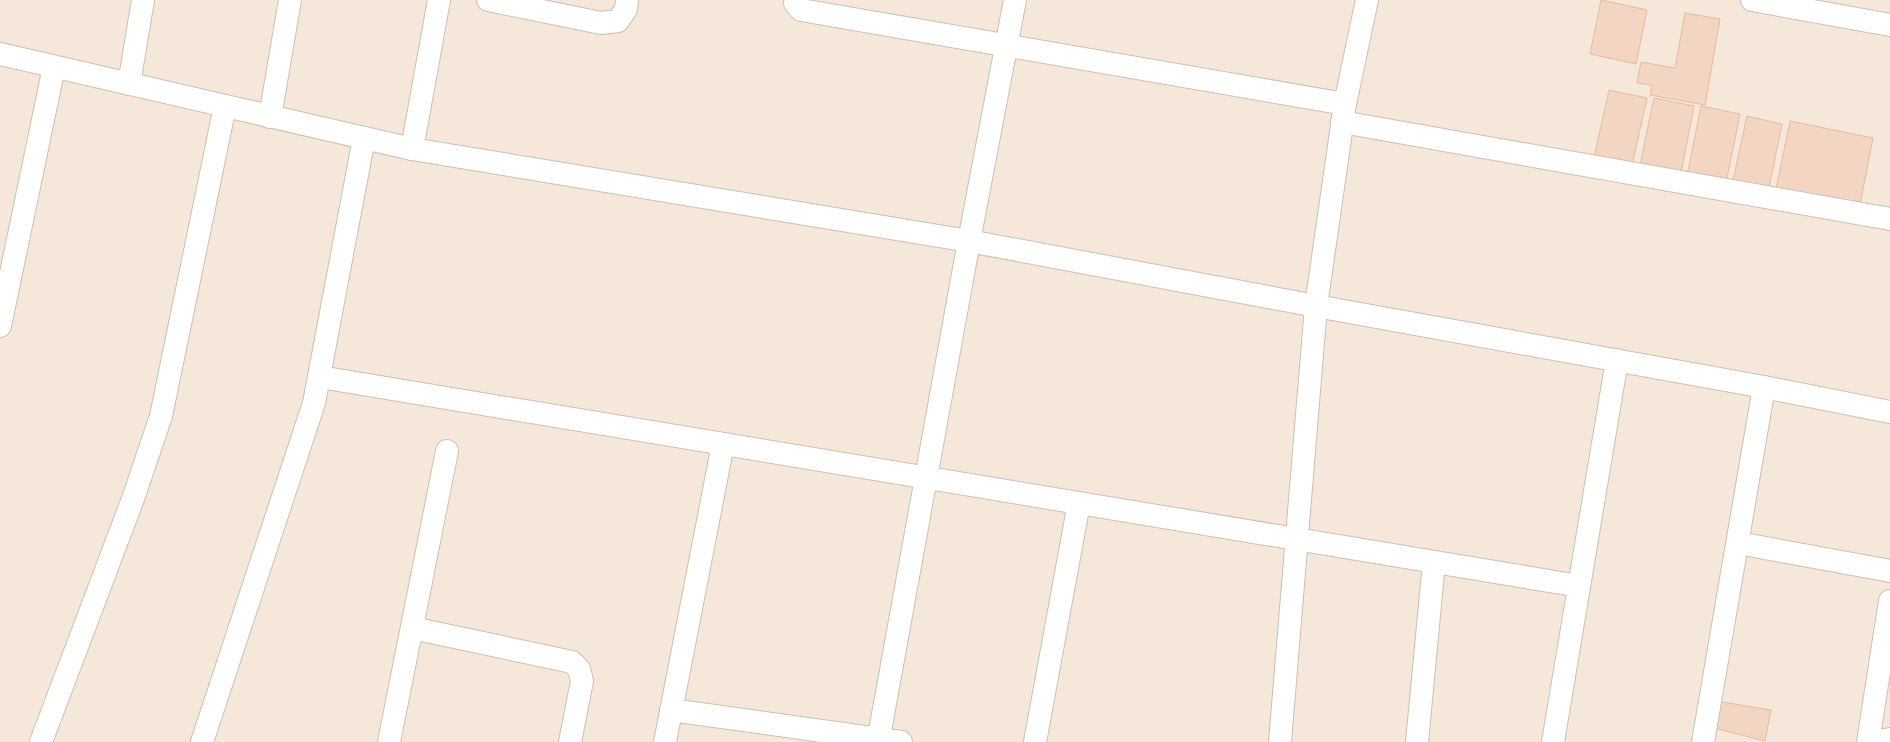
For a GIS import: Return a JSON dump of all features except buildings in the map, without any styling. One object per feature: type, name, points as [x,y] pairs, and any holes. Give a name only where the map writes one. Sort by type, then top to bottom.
[{"type":"street","points":[[128,84],[143,0]]},
{"type":"street","points":[[270,117],[290,0]]},
{"type":"street","points":[[412,149],[439,0]]},
{"type":"street","points":[[488,0],[601,23],[618,21],[626,9],[627,0]]},
{"type":"street","points":[[796,0],[801,10],[1006,45],[1343,113],[1890,219]]},
{"type":"street","points":[[879,740],[969,241],[1015,0]]},
{"type":"street","points":[[1280,742],[1316,306],[1343,113],[1367,0]]},
{"type":"street","points":[[1752,0],[1890,25]]},
{"type":"street","points":[[0,54],[412,149],[969,241],[1316,306],[1764,387],[1890,412]]},
{"type":"street","points":[[0,326],[54,67]]},
{"type":"street","points":[[41,742],[134,496],[161,416],[224,106]]},
{"type":"street","points":[[202,742],[314,403],[364,138]]},
{"type":"street","points":[[1553,742],[1617,360]]},
{"type":"street","points":[[320,377],[1579,586]]},
{"type":"street","points":[[1704,742],[1764,387]]},
{"type":"street","points":[[665,742],[723,444]]},
{"type":"street","points":[[389,742],[447,451]]},
{"type":"street","points":[[1035,742],[1079,503]]},
{"type":"street","points":[[1738,543],[1890,571]]},
{"type":"street","points":[[1417,742],[1434,562]]},
{"type":"street","points":[[1868,742],[1890,601]]},
{"type":"street","points":[[412,628],[572,662],[580,669],[582,681],[570,742]]},
{"type":"street","points":[[671,710],[901,742]]},
{"type":"street","points":[[1874,742],[1890,739]]},
{"type":"shaded area","points":[[0,0],[1890,0],[1890,742],[0,742]]}]
